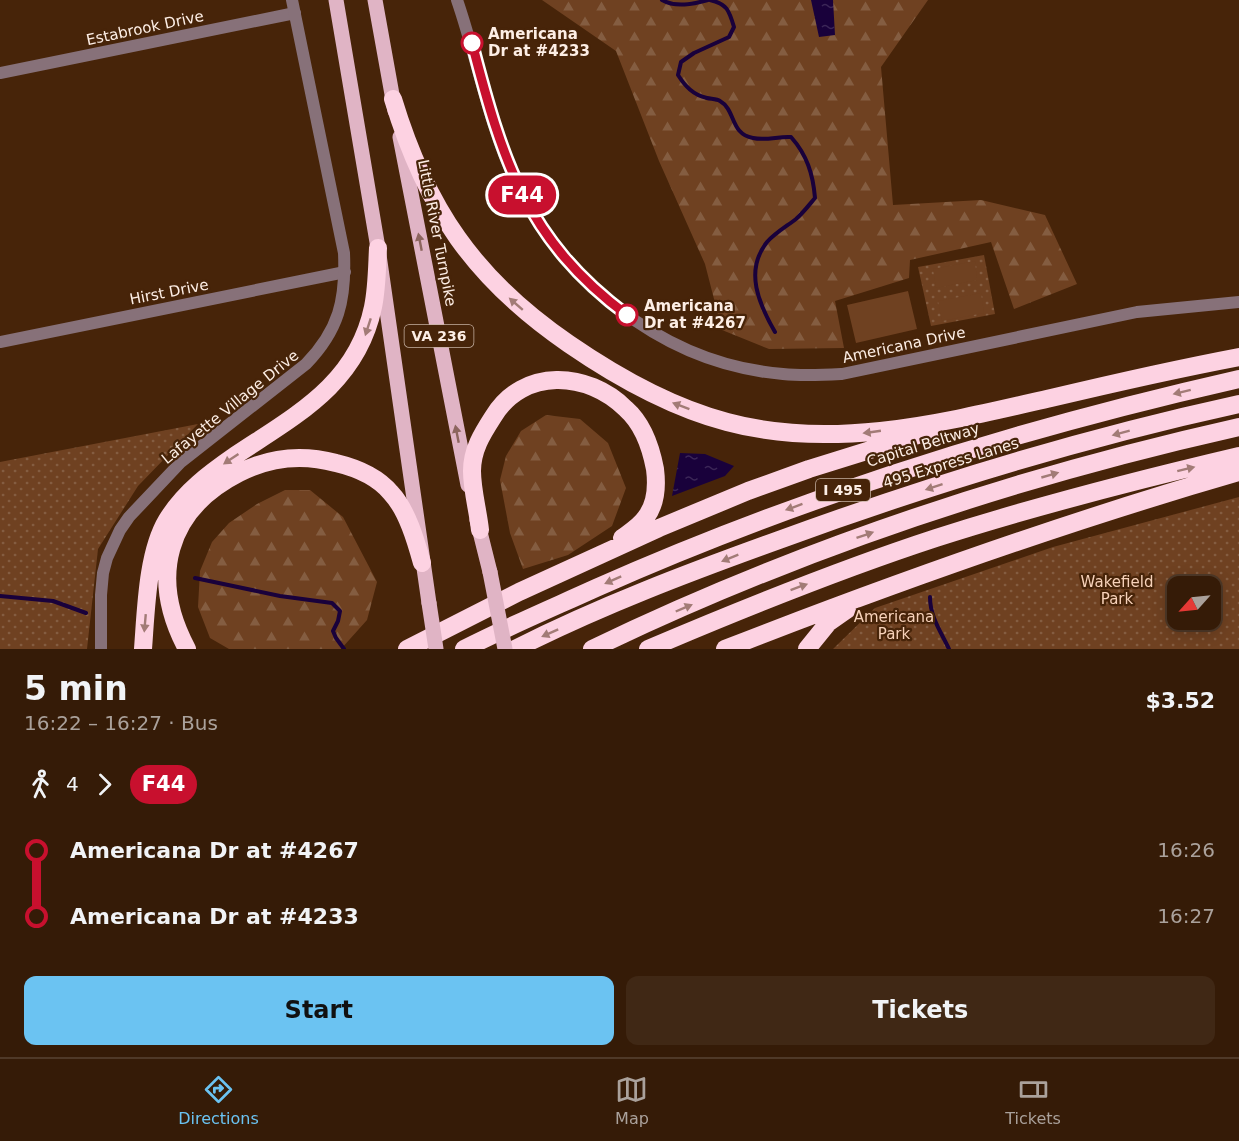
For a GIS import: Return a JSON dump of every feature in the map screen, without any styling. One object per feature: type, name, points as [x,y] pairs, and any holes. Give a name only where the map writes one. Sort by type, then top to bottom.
[{"type":"highway","points":[[393,99],[402,130],[432,196],[468,254],[492,281],[519,306],[590,358],[662,399],[727,422],[793,433],[864,433],[951,421],[1165,371],[1239,357]]},
{"type":"highway","points":[[143,649],[153,560],[166,522],[190,490],[316,401],[348,367],[369,326],[374,304],[378,248]]},
{"type":"highway","points":[[480,530],[472,471],[479,439],[498,407],[521,389],[538,382],[562,378],[583,383],[606,393],[627,409],[643,431],[652,455],[656,480],[654,500],[646,517],[613,544],[582,563]]},
{"type":"highway","name":"Capital Beltway","points":[[464,649],[680,552],[821,497],[885,475],[1059,424],[1239,379]]},
{"type":"highway","name":"495 Express Lanes","points":[[515,649],[738,555],[893,500],[1062,448],[1239,404]]},
{"type":"highway","points":[[407,649],[478,612],[582,563],[748,491],[809,469],[923,434],[951,421]]},
{"type":"highway","points":[[592,649],[741,583],[845,542],[952,505],[1088,464],[1239,427]]},
{"type":"highway","points":[[648,649],[795,589],[934,539],[1062,501],[1239,456]]},
{"type":"highway","points":[[187,649],[176,629],[170,605],[167,579],[170,550],[179,527],[195,503],[220,483],[246,469],[273,460],[301,457],[328,460],[354,467],[373,476],[392,494],[416,538],[422,563]]},
{"type":"highway","points":[[725,649],[939,568],[1085,518],[1239,472]]},
{"type":"highway","points":[[807,649],[828,623],[860,601],[939,568]]},
{"type":"main road","name":"VA 236","points":[[336,0],[378,248],[436,649]]},
{"type":"main road","name":"Little River Turnpike","points":[[375,0],[466,477],[490,572],[505,649]]},
{"type":"street","name":"Lafayette Village Drive","points":[[101,649],[103,573],[120,530],[129,517],[181,462],[306,364],[318,352],[338,317],[343,298],[345,272],[338,220],[292,0]]},
{"type":"street","name":"Americana Drive","points":[[457,0],[509,167],[536,220],[577,272],[601,296],[633,320],[689,350],[718,361],[761,371],[811,376],[842,374],[1137,312],[1239,302]]},
{"type":"street","name":"Estabrook Drive","points":[[0,73],[295,13]]},
{"type":"street","name":"Hirst Drive","points":[[0,342],[345,272]]},
{"type":"green space","points":[[542,0],[928,0],[881,67],[893,205],[981,200],[1045,215],[1077,284],[1014,309],[991,242],[910,260],[909,278],[835,301],[844,348],[769,349],[722,330],[705,264],[659,161],[616,51]]},
{"type":"green space","points":[[984,255],[995,314],[931,326],[918,267]]},
{"type":"green space","points":[[975,261],[977,280],[936,288],[933,269]]},
{"type":"green space","points":[[908,291],[917,329],[856,343],[847,305]]},
{"type":"green space","points":[[981,293],[984,313],[942,321],[938,301]]},
{"type":"green space","points":[[546,415],[580,419],[608,443],[626,488],[612,526],[568,555],[523,569],[510,533],[500,480],[506,456],[521,431]]},
{"type":"green space","points":[[198,424],[138,486],[98,549],[87,649],[0,649],[0,462]]},
{"type":"green space","points":[[285,490],[310,490],[343,517],[377,582],[367,620],[341,649],[229,649],[210,638],[198,607],[200,571],[212,542],[229,523],[257,504]]},
{"type":"green space","name":"Wakefield Park","points":[[1239,497],[1239,649],[833,649],[875,608],[1053,547]]},
{"type":"water","points":[[811,0],[833,0],[835,35],[819,37]]},
{"type":"water","points":[[680,453],[705,454],[734,466],[725,476],[672,496]]},
{"type":"waterway","points":[[662,0],[679,5],[708,0]]},
{"type":"waterway","points":[[710,0],[726,9],[734,27],[729,37],[694,53],[681,62],[678,75],[694,92],[702,97],[719,100],[725,105],[740,132],[746,136],[763,139],[791,137],[805,158],[813,181],[815,198],[799,217],[767,242],[756,264],[755,276],[759,299],[775,332]]},
{"type":"waterway","points":[[195,578],[280,596],[332,603],[340,611],[333,631],[344,649]]},
{"type":"waterway","points":[[0,596],[53,601],[86,613]]},
{"type":"waterway","points":[[930,597],[934,618],[949,649]]},
{"type":"bus line","name":"F44","points":[[472,43],[488,105],[509,167],[536,220],[577,272],[601,296],[627,315]]},
{"type":"place","name":"Americana Dr at #4233","points":[[472,43]]},
{"type":"place","name":"Americana Dr at #4267","points":[[627,315]]},
{"type":"park label","name":"Americana Park","points":[[894,626]]}]
